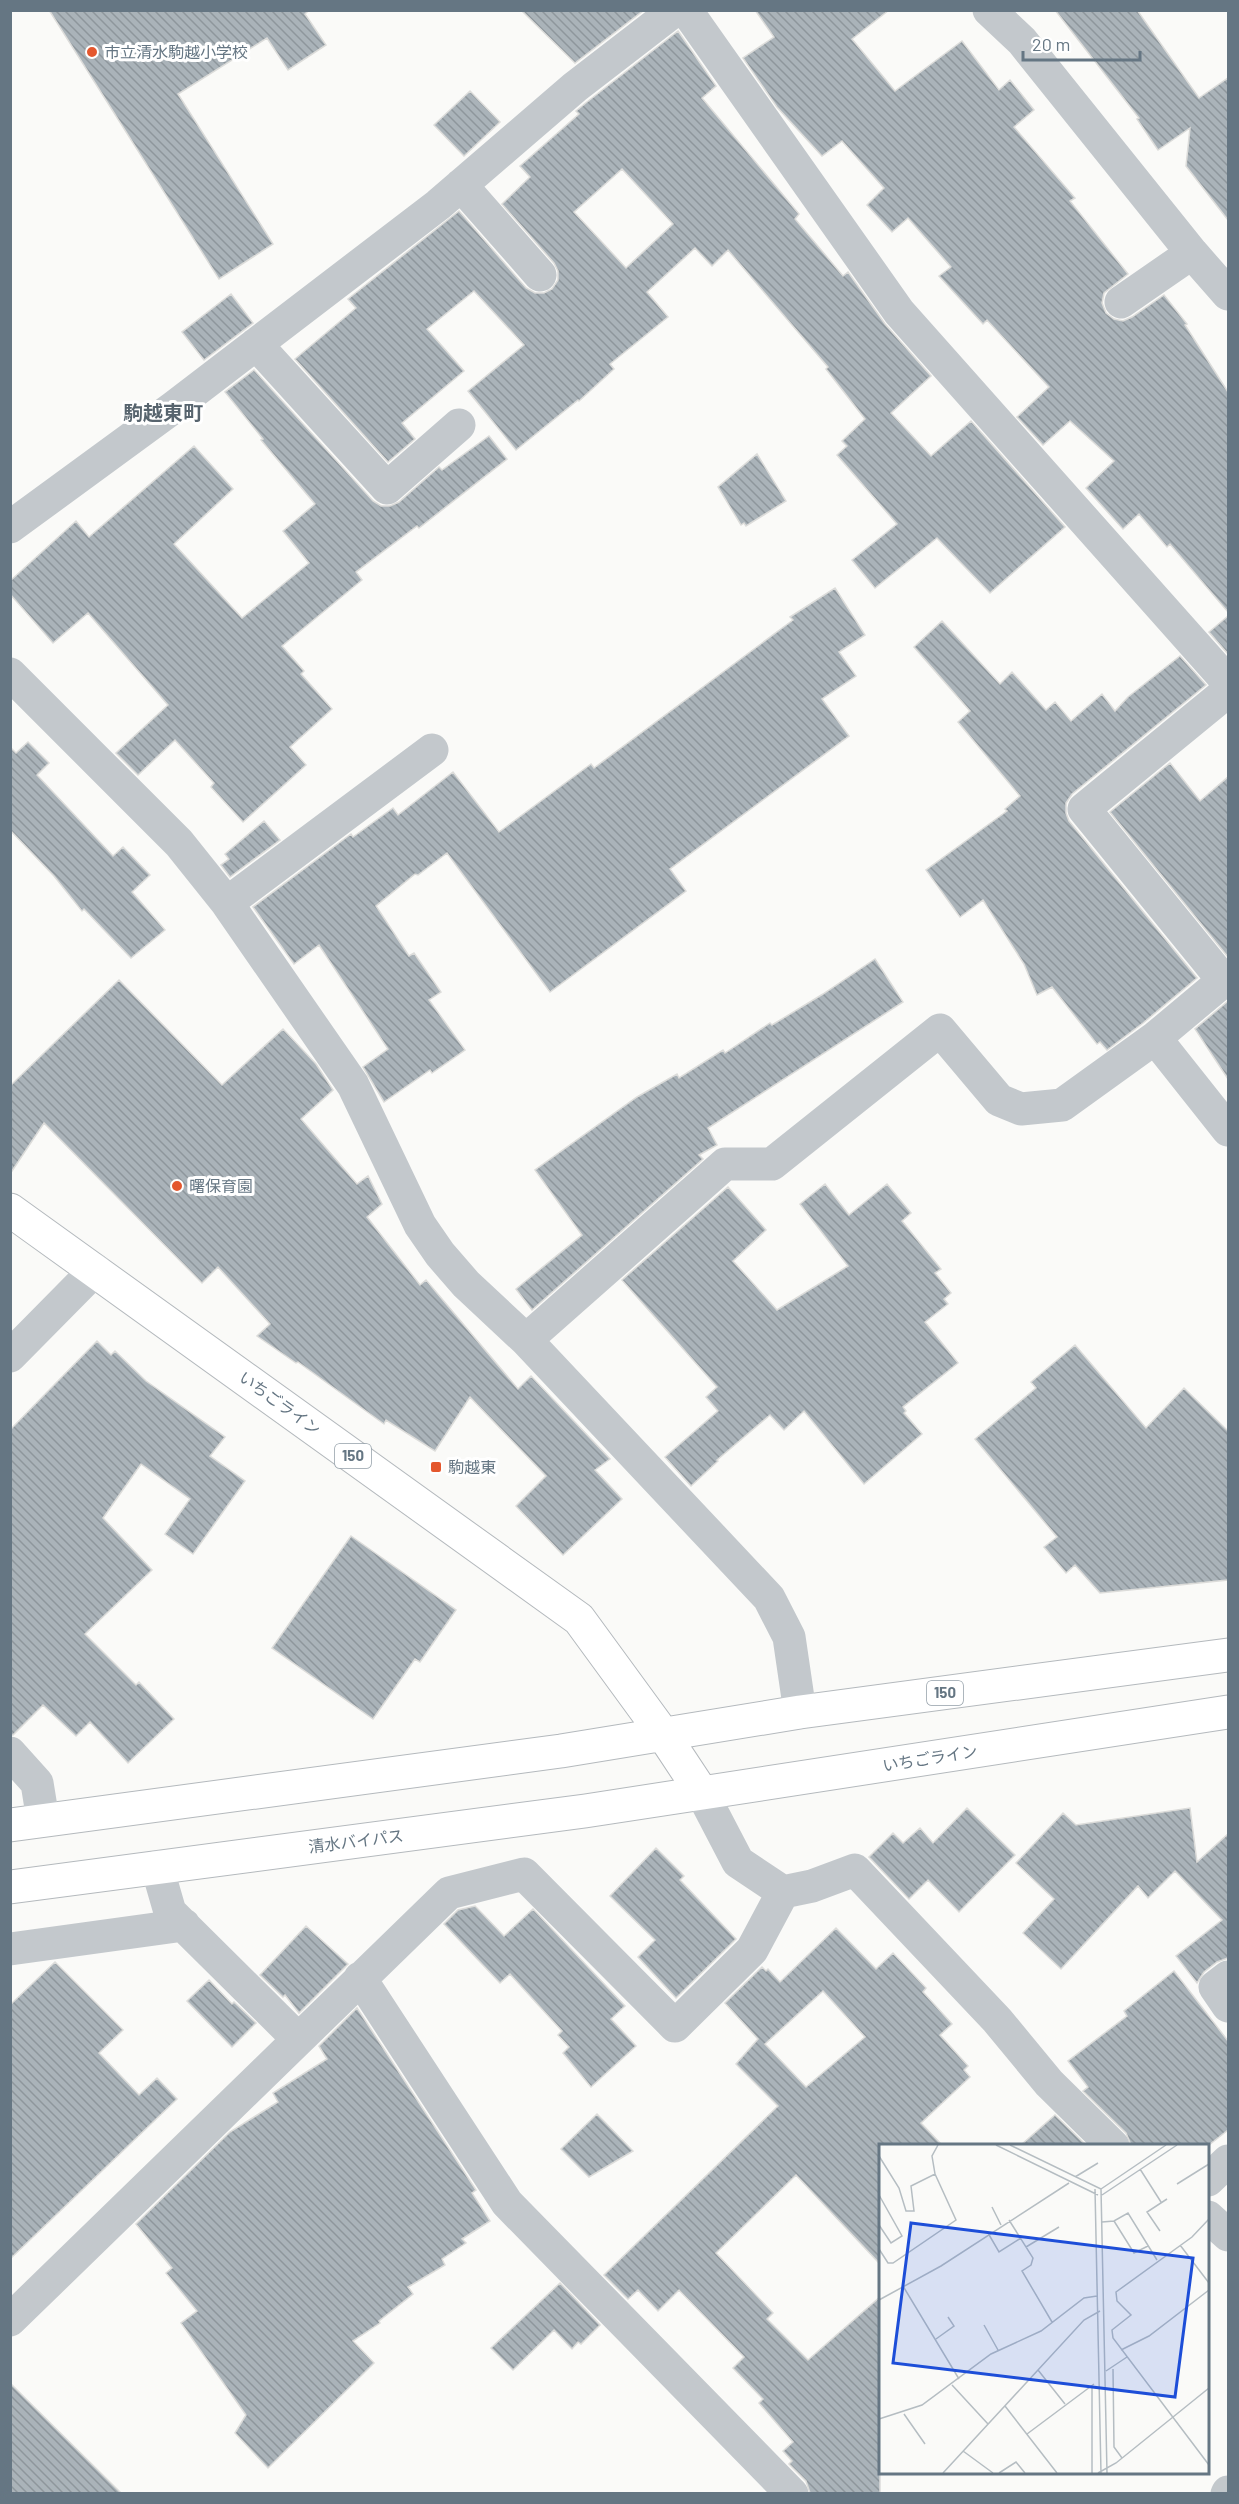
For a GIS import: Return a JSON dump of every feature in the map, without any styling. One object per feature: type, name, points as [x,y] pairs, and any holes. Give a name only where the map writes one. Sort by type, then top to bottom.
[{"type":"highway","name":"いちごライン","points":[[10,1210],[579,1619],[663,1734],[702,1793],[1228,1712]]},
{"type":"highway","name":"150","points":[[10,1825],[561,1751],[800,1712],[1228,1655]]},
{"type":"highway","name":"清水バイパス","points":[[10,1887],[585,1811],[702,1793]]},
{"type":"street","points":[[10,528],[256,344],[461,185],[575,87],[675,10]]},
{"type":"street","points":[[686,10],[899,312],[1228,682]]},
{"type":"street","points":[[989,10],[1022,41],[1192,253],[1228,294]]},
{"type":"street","points":[[461,185],[540,275]]},
{"type":"street","points":[[1121,302],[1192,253]]},
{"type":"street","points":[[256,344],[387,488],[459,425]]},
{"type":"street","points":[[10,674],[179,843],[227,903],[353,1085],[420,1225],[440,1254],[466,1284],[526,1340],[769,1598],[789,1636],[800,1712]]},
{"type":"street","points":[[526,1340],[725,1164],[772,1164],[940,1030],[999,1100],[1021,1109],[1062,1105],[1155,1038],[1226,979],[1084,808],[1228,691]]},
{"type":"street","points":[[227,903],[432,750]]},
{"type":"street","points":[[1155,1038],[1228,1130]]},
{"type":"street","points":[[10,1356],[94,1270]]},
{"type":"street","points":[[14,1761],[37,1783],[43,1820]]},
{"type":"street","points":[[702,1793],[738,1862],[783,1892],[812,1886],[855,1870],[997,2020],[1049,2083],[1112,2144]]},
{"type":"street","points":[[157,1867],[170,1912],[297,2039]]},
{"type":"street","points":[[10,2320],[449,1893],[524,1874],[675,2026],[752,1950],[783,1892]]},
{"type":"street","points":[[10,1949],[184,1925]]},
{"type":"street","points":[[1228,1977],[1215,1987],[1228,2006]]},
{"type":"street","points":[[360,1978],[507,2203],[792,2493]]},
{"type":"street","points":[[1209,2179],[1228,2161]]},
{"type":"street","points":[[1209,2218],[1228,2235]]},
{"type":"building","points":[[49,10],[309,10],[305,14],[326,45],[288,70],[267,38],[178,94],[273,244],[219,279]]},
{"type":"building","points":[[521,10],[644,10],[575,63]]},
{"type":"building","points":[[755,10],[889,10],[852,39],[895,91],[962,41],[999,90],[1010,80],[1034,110],[1014,127],[1075,198],[1070,201],[1128,274],[1104,293],[1102,303],[1106,313],[1114,319],[1123,321],[1164,295],[1187,324],[1185,325],[1228,392],[1228,612],[1170,544],[1167,547],[1139,514],[1123,529],[1086,488],[1114,461],[1070,421],[1043,445],[1017,417],[1049,387],[987,320],[983,324],[939,276],[951,267],[908,218],[892,232],[867,205],[884,188],[842,141],[822,156],[777,107],[743,58],[774,37]]},
{"type":"building","points":[[1055,10],[1137,10],[1199,98],[1228,78],[1228,220],[1186,166],[1190,128],[1158,150],[1137,119],[1139,118]]},
{"type":"building","points":[[678,31],[716,86],[702,98],[799,214],[795,219],[843,276],[848,272],[885,324],[931,376],[891,413],[931,456],[971,421],[1065,527],[990,593],[937,538],[875,588],[852,560],[897,524],[837,455],[847,446],[842,441],[865,419],[826,369],[828,367],[728,250],[712,266],[695,248],[647,292],[668,317],[610,364],[614,369],[579,401],[516,450],[468,391],[524,345],[474,291],[427,329],[464,371],[402,423],[415,439],[388,462],[295,359],[356,308],[348,299],[459,211],[526,288],[535,293],[544,293],[552,289],[558,280],[558,271],[554,263],[502,204],[530,177],[520,166],[579,114],[576,111]],"holes":[[[622,169],[673,224],[626,268],[574,212]]]},
{"type":"building","points":[[470,91],[500,122],[464,156],[434,125]]},
{"type":"building","points":[[231,294],[253,323],[204,360],[182,332]]},
{"type":"building","points":[[254,370],[373,501],[381,506],[390,506],[399,502],[439,467],[442,470],[489,436],[507,459],[419,528],[417,526],[356,572],[362,580],[282,646],[304,671],[301,674],[332,709],[290,747],[306,765],[243,822],[211,787],[214,783],[175,740],[138,775],[116,753],[168,705],[88,613],[53,643],[10,594],[10,581],[76,521],[89,537],[194,446],[233,489],[174,544],[242,618],[309,563],[283,531],[315,504],[261,440],[263,439],[225,392]]},
{"type":"building","points":[[757,454],[786,501],[746,526],[744,523],[741,525],[718,487]]},
{"type":"building","points":[[835,588],[865,635],[839,652],[856,676],[822,699],[849,736],[670,869],[686,891],[550,992],[447,853],[418,875],[415,874],[376,906],[409,956],[414,953],[441,992],[429,1000],[465,1050],[432,1073],[430,1070],[384,1102],[363,1067],[388,1049],[319,945],[294,964],[253,907],[351,834],[353,837],[393,808],[398,815],[453,772],[499,832],[591,764],[594,768],[793,620],[790,617]]},
{"type":"building","points":[[1228,616],[1228,654],[1209,632]]},
{"type":"building","points":[[942,621],[1000,684],[1012,672],[1046,710],[1055,702],[1071,721],[1102,694],[1115,711],[1128,697],[1180,656],[1206,685],[1072,794],[1066,803],[1069,821],[1197,978],[1107,1050],[1100,1042],[1097,1044],[1052,987],[1037,995],[1024,964],[983,900],[960,917],[926,870],[1007,811],[1005,809],[1020,796],[958,722],[970,711],[914,647]]},
{"type":"building","points":[[28,742],[49,763],[37,775],[113,856],[123,847],[150,875],[132,892],[165,930],[131,958],[84,909],[82,911],[54,876],[10,830],[10,747],[16,753]]},
{"type":"building","points":[[1170,763],[1200,801],[1228,777],[1228,957],[1110,812]]},
{"type":"building","points":[[264,821],[280,840],[230,877],[221,865],[229,859],[225,854]]},
{"type":"building","points":[[875,959],[903,1002],[708,1128],[717,1145],[699,1155],[703,1159],[532,1310],[516,1289],[582,1235],[535,1170],[637,1097],[677,1074],[679,1078],[723,1050],[725,1053],[770,1023],[772,1025],[823,994]]},
{"type":"building","points":[[119,980],[222,1085],[283,1029],[316,1064],[333,1090],[301,1119],[357,1184],[368,1176],[382,1204],[367,1217],[420,1285],[426,1280],[518,1389],[531,1376],[610,1459],[595,1470],[622,1499],[563,1555],[516,1506],[546,1476],[470,1397],[435,1451],[386,1420],[384,1424],[298,1362],[296,1363],[257,1336],[270,1324],[218,1267],[202,1283],[44,1123],[10,1174],[10,1086]]},
{"type":"building","points":[[1228,1001],[1228,1079],[1195,1029]]},
{"type":"building","points":[[825,1184],[849,1215],[887,1184],[911,1213],[902,1221],[941,1269],[935,1273],[951,1293],[944,1299],[948,1304],[925,1322],[958,1363],[903,1407],[906,1411],[904,1413],[922,1434],[864,1484],[804,1411],[784,1430],[770,1415],[717,1460],[691,1486],[665,1457],[718,1411],[706,1397],[717,1387],[622,1280],[728,1187],[766,1230],[733,1261],[777,1310],[848,1266],[800,1204]]},
{"type":"building","points":[[97,1341],[111,1355],[115,1351],[146,1381],[225,1437],[210,1456],[245,1481],[193,1554],[165,1534],[190,1499],[141,1464],[103,1518],[152,1570],[85,1634],[136,1685],[139,1682],[174,1719],[128,1763],[90,1722],[76,1736],[43,1705],[13,1735],[10,1735],[10,1430]]},
{"type":"building","points":[[1075,1345],[1146,1428],[1184,1388],[1228,1431],[1228,1580],[1100,1593],[1075,1565],[1066,1573],[1044,1547],[1057,1537],[975,1439],[1036,1388],[1031,1382]]},
{"type":"building","points":[[351,1536],[456,1610],[420,1662],[415,1659],[373,1719],[272,1648]]},
{"type":"building","points":[[967,1808],[1015,1855],[959,1912],[928,1880],[909,1899],[869,1857],[893,1833],[903,1843],[920,1828],[933,1843]]},
{"type":"building","points":[[1190,1808],[1197,1862],[1228,1834],[1228,1958],[1217,1962],[1204,1972],[1197,1983],[1176,1956],[1222,1920],[1175,1871],[1148,1898],[1138,1886],[1061,1969],[1023,1933],[1054,1899],[1016,1863],[1063,1813],[1076,1825]]},
{"type":"building","points":[[656,1848],[684,1876],[680,1880],[736,1939],[676,1998],[638,1957],[655,1940],[610,1896]]},
{"type":"building","points":[[475,1906],[504,1936],[533,1909],[625,2006],[611,2019],[636,2046],[591,2087],[563,2053],[569,2047],[558,2035],[562,2031],[510,1974],[500,1983],[444,1924],[458,1910]]},
{"type":"building","points":[[306,1926],[348,1964],[299,2013],[285,1995],[283,1997],[260,1975]]},
{"type":"building","points":[[836,1928],[876,1969],[893,1953],[926,1988],[923,1992],[952,2024],[940,2035],[968,2066],[964,2070],[970,2077],[921,2123],[941,2144],[879,2144],[879,2263],[796,2175],[716,2253],[773,2313],[767,2319],[808,2360],[879,2298],[880,2493],[810,2493],[806,2481],[789,2464],[792,2461],[783,2451],[793,2442],[759,2403],[763,2399],[733,2368],[744,2357],[679,2290],[658,2311],[638,2290],[628,2299],[604,2275],[778,2106],[736,2064],[758,2039],[725,2003],[762,1967],[766,1971],[768,1969],[780,1982]],"holes":[[[823,1991],[865,2037],[806,2087],[765,2044]]]},
{"type":"building","points":[[55,1962],[123,2030],[99,2053],[139,2095],[157,2078],[177,2099],[10,2259],[10,2005]]},
{"type":"building","points":[[1174,1971],[1228,2041],[1228,2130],[1209,2145],[1131,2144],[1126,2133],[1083,2091],[1088,2087],[1068,2061],[1127,2016],[1124,2011]]},
{"type":"building","points":[[209,1980],[232,2004],[234,2002],[256,2023],[232,2047],[187,2001]]},
{"type":"building","points":[[357,2008],[476,2190],[472,2193],[490,2221],[462,2239],[466,2243],[442,2259],[445,2265],[408,2287],[413,2294],[379,2321],[380,2323],[353,2341],[374,2363],[268,2468],[235,2433],[246,2415],[181,2323],[197,2311],[166,2273],[172,2268],[136,2224],[230,2132],[278,2102],[273,2093],[327,2059],[319,2046]]},
{"type":"building","points":[[597,2114],[633,2151],[589,2177],[561,2149]]},
{"type":"building","points":[[1055,2115],[1085,2144],[1022,2144]]},
{"type":"building","points":[[560,2283],[600,2325],[581,2344],[578,2342],[572,2349],[554,2330],[513,2370],[491,2348]]},
{"type":"building","points":[[10,2383],[121,2493],[10,2493]]},
{"type":"place","name":"市立清水駒越小学校","points":[[92,52]]},
{"type":"place","name":"曙保育園","points":[[177,1186]]},
{"type":"place","name":"駒越東","points":[[436,1467]]},
{"type":"district","name":"駒越東町","points":[[163,413]]}]
